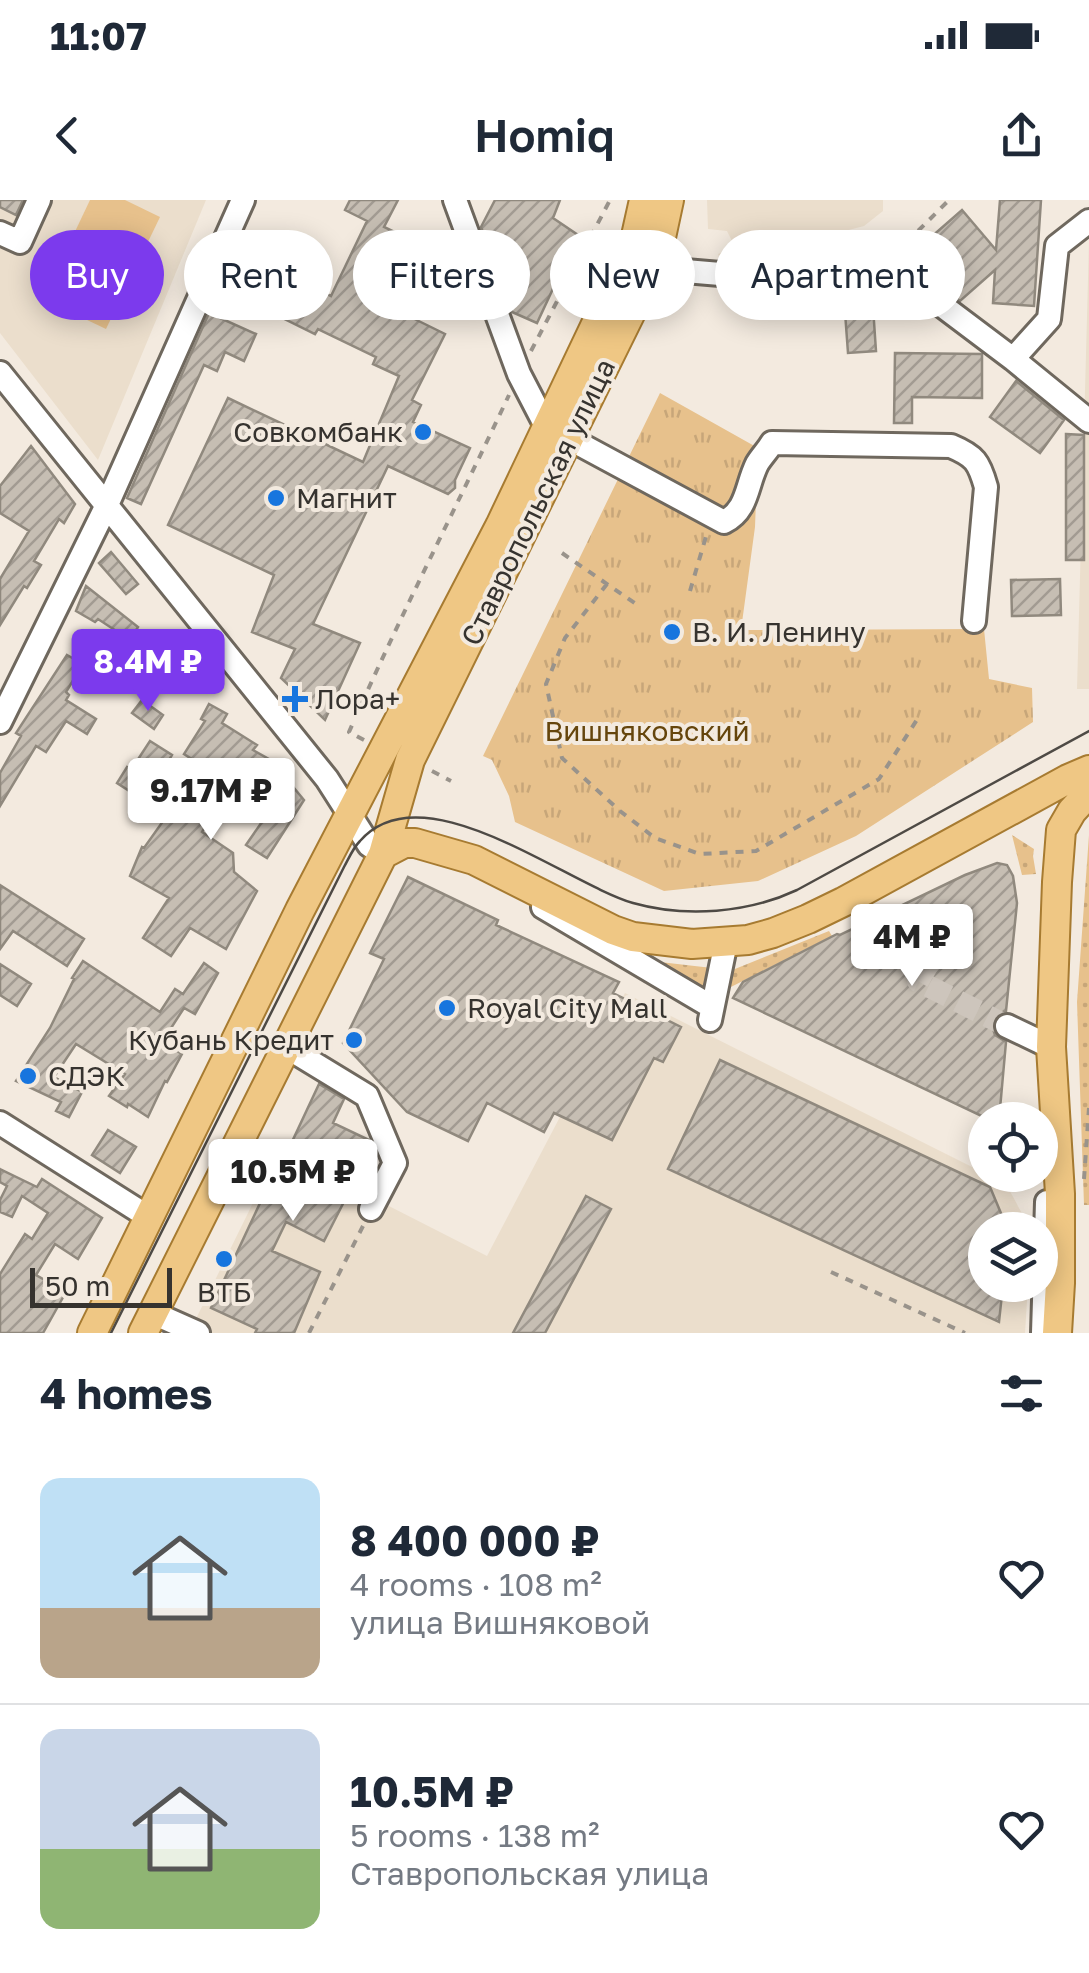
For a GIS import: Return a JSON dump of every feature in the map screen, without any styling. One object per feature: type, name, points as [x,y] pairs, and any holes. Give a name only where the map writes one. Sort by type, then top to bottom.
[{"type":"main road","name":"Ставропольская улица","points":[[637,230],[644,200]]},
{"type":"main road","name":"Ставропольская улица","points":[[663,230],[670,200]]},
{"type":"main road","name":"Ставропольская улица","points":[[148,1323],[383,854],[410,760],[612,320]]},
{"type":"main road","name":"Ставропольская улица","points":[[92,1333],[348,814],[459,606],[559,433]]},
{"type":"main road","name":"Ставропольская улица","points":[[397,800],[395,784],[400,756],[459,606]]},
{"type":"main road","points":[[397,800],[429,836],[612,930],[633,937],[692,944],[748,940],[808,919],[1089,770]]},
{"type":"main road","points":[[1052,1102],[1060,830],[1072,811],[1089,796]]},
{"type":"main road","points":[[383,854],[404,843],[414,843],[474,860]]},
{"type":"main road","points":[[1054,1192],[1060,1283],[1057,1333]]},
{"type":"street","points":[[0,233],[20,242],[39,200]]},
{"type":"street","points":[[0,722],[106,507],[243,200]]},
{"type":"street","points":[[455,200],[519,374],[559,433],[711,517],[724,522],[734,517],[744,503],[757,465],[772,443],[951,446],[970,454],[981,468],[986,488],[974,621]]},
{"type":"street","points":[[1013,359],[1048,319],[1057,246],[1089,221]]},
{"type":"street","points":[[961,320],[1089,421]]},
{"type":"street","points":[[0,373],[327,779],[370,844],[383,854]]},
{"type":"street","points":[[474,860],[711,1014],[726,942]]},
{"type":"street","points":[[1007,1026],[1051,1046]]},
{"type":"street","points":[[285,1046],[367,1096],[395,1163],[371,1209]]},
{"type":"street","points":[[0,1123],[150,1218]]},
{"type":"street","points":[[1042,1333],[1054,1192]]},
{"type":"street","points":[[148,1323],[198,1333]]},
{"type":"path","points":[[349,732],[388,642],[519,374],[610,200]]},
{"type":"path","points":[[919,230],[949,200]]},
{"type":"path","points":[[690,591],[711,517]]},
{"type":"path","points":[[562,553],[636,604]]},
{"type":"path","points":[[607,584],[565,638],[546,684],[562,758],[654,838],[700,854],[756,850],[879,779],[920,715]]},
{"type":"path","points":[[260,1156],[371,1209],[309,1333]]},
{"type":"path","points":[[831,1272],[965,1333]]},
{"type":"shaded area","points":[[0,200],[206,200],[194,230],[184,230],[184,253],[164,301],[164,230],[30,230],[30,320],[156,320],[98,460],[0,333]]},
{"type":"shaded area","points":[[707,200],[883,200],[883,211],[864,226],[849,230],[708,229]]},
{"type":"shaded area","points":[[1089,242],[1089,689],[1077,689]]},
{"type":"shaded area","points":[[625,993],[968,1165],[968,1192],[1010,1192],[1021,1212],[968,1212],[968,1302],[1027,1302],[1025,1333],[189,1333],[279,1150],[487,1256]]},
{"type":"green space","points":[[90,200],[125,200],[160,217],[154,230],[76,230]]},
{"type":"green space","points":[[87,320],[110,320],[106,329]]},
{"type":"green space","name":"Вишняковский","points":[[660,393],[758,448],[755,527],[741,630],[984,629],[989,679],[1032,688],[1033,722],[856,836],[758,881],[664,891],[515,822],[509,796],[492,760],[483,756]]},
{"type":"green space","points":[[1012,835],[1034,849],[1036,874],[1022,875]]},
{"type":"green space","points":[[1089,835],[1089,1205],[1084,1205],[1077,1002]]},
{"type":"green space","points":[[829,931],[832,936],[723,991],[725,973]]},
{"type":"green space","points":[[660,962],[712,968],[709,995],[659,971]]},
{"type":"building","points":[[0,200],[23,200],[16,215],[0,207]]},
{"type":"building","points":[[350,200],[398,200],[384,227],[390,230],[363,230],[367,221],[345,210]]},
{"type":"building","points":[[495,200],[560,200],[553,218],[571,230],[550,230],[550,295],[537,323],[530,320],[530,230],[481,227]]},
{"type":"building","points":[[1000,200],[1041,200],[1034,306],[993,303],[995,270],[965,297],[965,230],[939,230],[962,210],[996,250]]},
{"type":"building","points":[[353,250],[353,320],[417,320],[445,334],[412,400],[421,405],[413,422],[470,448],[455,488],[448,494],[388,466],[313,624],[360,643],[325,720],[281,678],[295,649],[252,632],[274,575],[168,525],[228,398],[363,462],[399,376],[373,364],[376,357],[318,329],[315,334],[287,320],[333,320],[333,292]]},
{"type":"building","points":[[206,320],[225,320],[256,334],[244,361],[225,352],[217,371],[204,365],[141,504],[127,498]]},
{"type":"building","points":[[846,320],[874,320],[876,351],[848,353]]},
{"type":"building","points":[[895,353],[982,354],[982,398],[912,397],[912,423],[894,423]]},
{"type":"building","points":[[1016,381],[1064,420],[1040,453],[990,417]]},
{"type":"building","points":[[1066,434],[1084,435],[1084,560],[1066,560]]},
{"type":"building","points":[[31,446],[75,504],[64,523],[59,519],[34,561],[41,565],[0,625],[0,579],[29,531],[0,513],[0,486]]},
{"type":"building","points":[[111,552],[138,584],[126,594],[99,563]]},
{"type":"building","points":[[1060,579],[1061,615],[1012,616],[1011,580]]},
{"type":"building","points":[[86,586],[138,627],[130,640],[98,619],[95,622],[76,611]]},
{"type":"building","points":[[180,637],[193,651],[178,664],[154,697],[137,685],[156,658]]},
{"type":"building","points":[[67,655],[83,664],[66,692],[66,700],[96,719],[87,734],[66,721],[46,752],[36,746],[0,806],[0,773],[21,736],[16,733]]},
{"type":"building","points":[[142,700],[163,715],[154,729],[132,713]]},
{"type":"building","points":[[209,704],[227,714],[222,723],[257,745],[253,750],[276,763],[304,800],[267,858],[246,845],[275,803],[264,791],[238,777],[202,832],[233,853],[234,872],[257,891],[226,949],[190,928],[171,956],[143,938],[169,898],[130,876],[142,847],[171,810],[187,821],[217,775],[184,754],[205,721],[201,719]]},
{"type":"building","points":[[150,741],[172,755],[145,801],[117,783]]},
{"type":"building","points":[[997,863],[1007,865],[1013,876],[1017,903],[1006,1011],[998,1014],[992,1026],[995,1035],[1006,1042],[1001,1102],[968,1102],[968,1110],[733,998],[743,982]]},
{"type":"building","points":[[408,877],[498,920],[496,925],[619,982],[613,993],[681,1027],[663,1062],[654,1058],[612,1140],[554,1113],[544,1132],[487,1103],[468,1141],[407,1112],[343,1043],[384,959],[370,953]]},
{"type":"building","points":[[0,885],[84,939],[67,966],[13,931],[0,949]]},
{"type":"building","points":[[83,961],[160,1012],[175,989],[183,994],[204,963],[218,973],[195,1014],[184,1008],[162,1042],[182,1054],[148,1117],[109,1096],[125,1074],[76,1044],[54,1077],[82,1092],[69,1117],[56,1111],[61,1102],[16,1081],[50,1028]]},
{"type":"building","points":[[0,964],[31,984],[17,1006],[0,995]]},
{"type":"building","points":[[720,1060],[968,1177],[968,1192],[992,1192],[1000,1212],[968,1212],[968,1302],[1001,1302],[999,1322],[668,1169]]},
{"type":"building","points":[[319,1084],[344,1099],[333,1123],[369,1140],[374,1153],[359,1184],[354,1182],[324,1241],[286,1222],[272,1251],[320,1272],[294,1333],[255,1333],[257,1329],[211,1308],[275,1171],[317,1190],[330,1162],[291,1144]]},
{"type":"building","points":[[108,1130],[136,1147],[120,1173],[92,1155]]},
{"type":"building","points":[[0,1169],[37,1187],[42,1179],[102,1218],[78,1259],[55,1244],[36,1275],[66,1292],[43,1333],[0,1333],[0,1274],[25,1234],[32,1239],[48,1213],[22,1196],[12,1217],[0,1212],[0,1200],[7,1186],[0,1182]]},
{"type":"building","points":[[586,1196],[611,1209],[545,1333],[513,1333]]},
{"type":"tunnel","points":[[929,963],[918,981],[1007,1026]]},
{"type":"tram line","points":[[111,1333],[351,853],[360,841],[387,822],[420,818],[456,824],[495,837],[633,903],[674,911],[716,911],[758,904],[797,890],[1089,731]]},
{"type":"place","name":"Совкомбанк","points":[[423,432]]},
{"type":"place","name":"Магнит","points":[[276,498]]},
{"type":"place","name":"В. И. Ленину","points":[[672,632]]},
{"type":"place","name":"Лора+","points":[[295,699]]},
{"type":"place","name":"Royal City Mall","points":[[447,1008]]},
{"type":"place","name":"Кубань Кредит","points":[[354,1040]]},
{"type":"place","name":"СДЭК","points":[[28,1076]]},
{"type":"place","name":"ВТБ","points":[[224,1259]]}]
